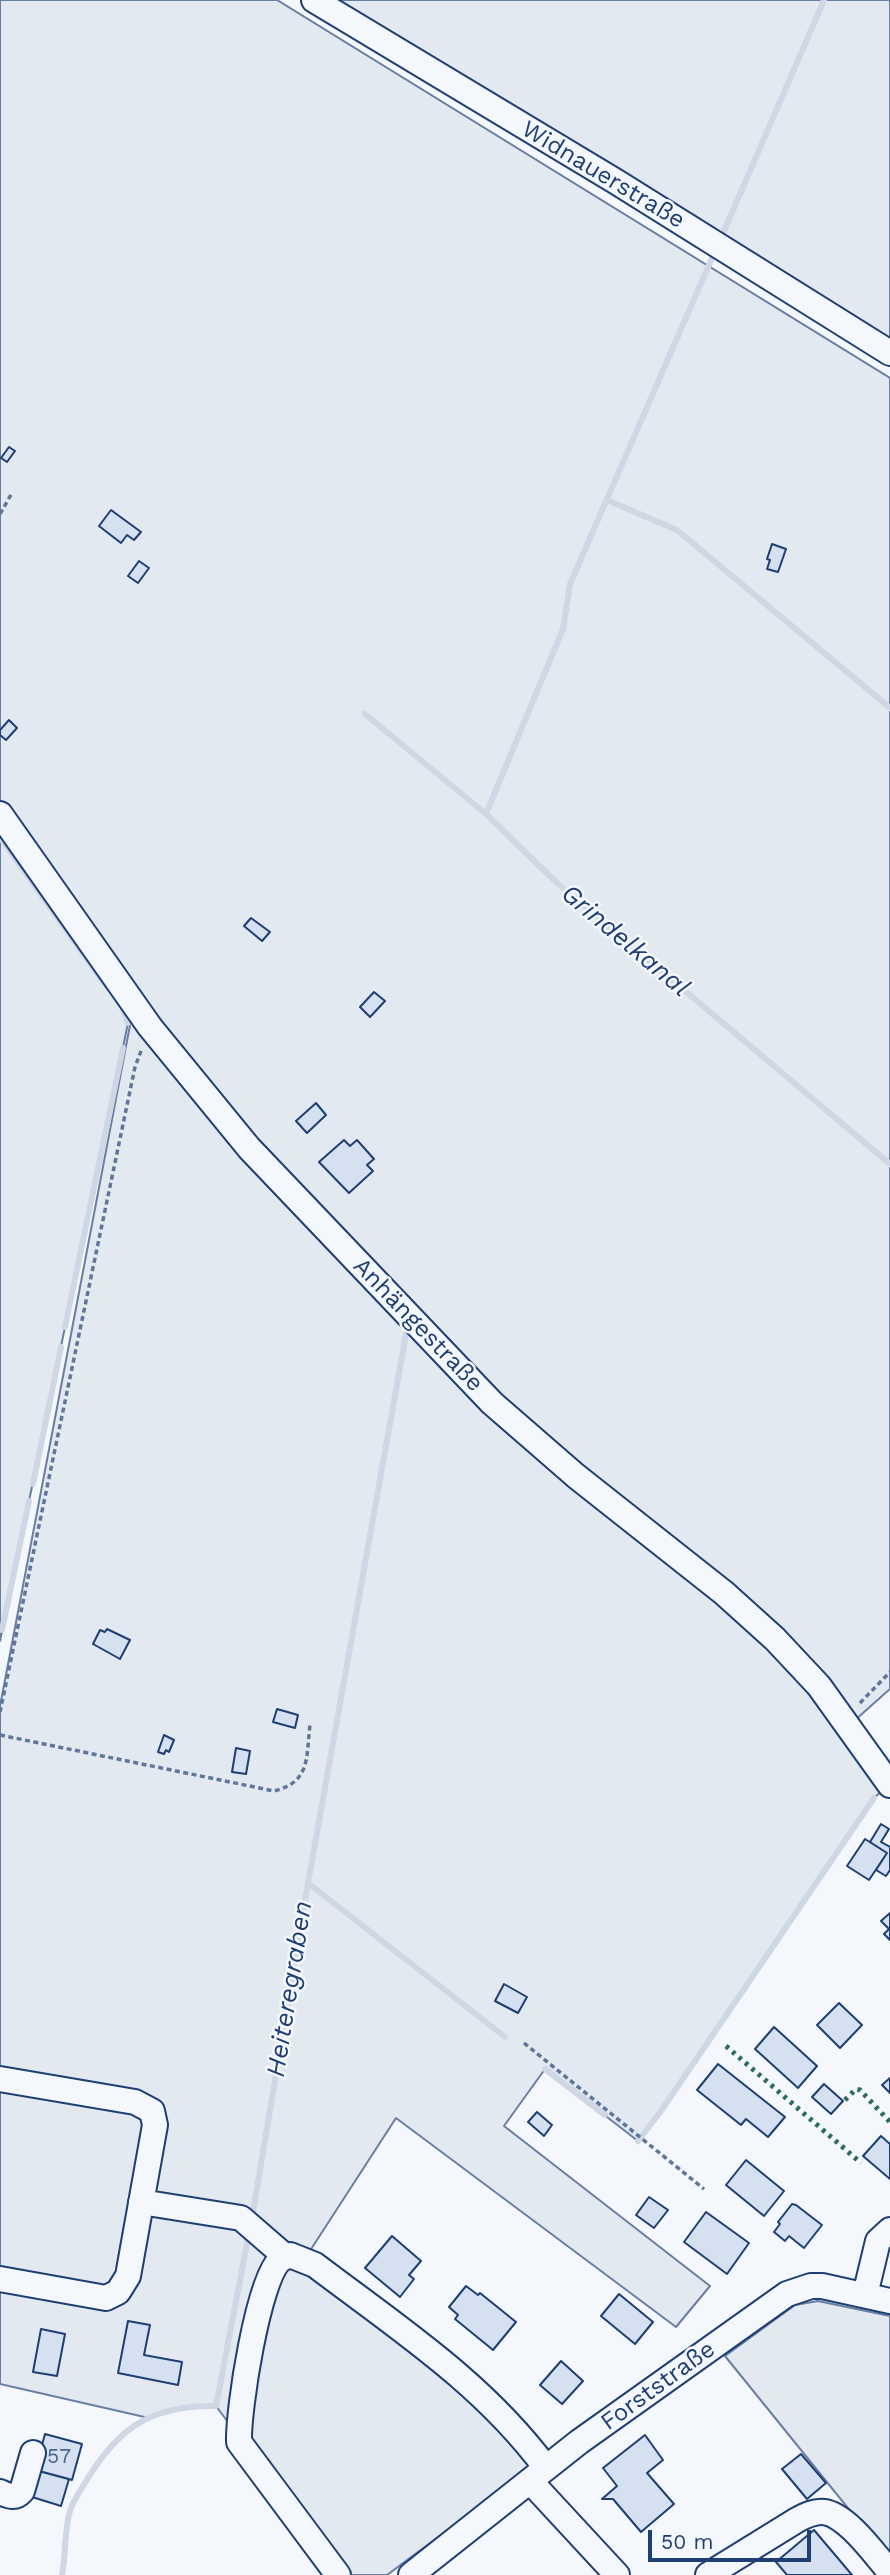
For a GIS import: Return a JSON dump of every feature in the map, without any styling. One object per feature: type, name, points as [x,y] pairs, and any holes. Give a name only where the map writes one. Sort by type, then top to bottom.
[{"type":"street","name":"Widnauerstraße","points":[[314,0],[615,181],[890,353]]},
{"type":"street","name":"Anhängestraße","points":[[0,814],[150,1027],[249,1148],[492,1403],[576,1476],[755,1620],[820,1686],[890,1785]]},
{"type":"street","points":[[0,2079],[135,2102],[152,2111],[155,2125],[128,2276],[118,2292],[106,2298],[0,2279]]},
{"type":"street","points":[[141,2202],[241,2218],[285,2257]]},
{"type":"street","points":[[865,2295],[878,2241],[890,2230]]},
{"type":"street","points":[[338,2575],[239,2442],[248,2358],[269,2278],[280,2260],[290,2255],[315,2265],[469,2383],[522,2436],[538,2475],[617,2575]]},
{"type":"street","name":"Forststraße","points":[[411,2575],[538,2475],[787,2294],[811,2286],[890,2301]]},
{"type":"street","points":[[0,2493],[12,2497],[22,2491],[33,2453]]},
{"type":"street","points":[[708,2575],[797,2520],[822,2512],[835,2515],[850,2527],[890,2572]]},
{"type":"path","points":[[0,514],[12,493]]},
{"type":"path","points":[[0,1712],[135,1067],[150,1027]]},
{"type":"path","points":[[844,1720],[890,1672]]},
{"type":"path","points":[[0,1735],[257,1790],[274,1791],[298,1781],[304,1767],[310,1725]]},
{"type":"path","points":[[524,2043],[704,2189]]},
{"type":"shaded area","points":[[0,0],[277,0],[890,378],[890,1689],[845,1729],[884,1789],[874,1798],[638,2141],[545,2069],[504,2126],[710,2286],[676,2327],[396,2118],[304,2260],[551,2453],[387,2575],[342,2575],[216,2406],[193,2406],[149,2418],[0,2384],[0,1706],[135,999],[0,808]],"holes":[[[406,1328],[406,1334],[371,1526]]]},
{"type":"shaded area","points":[[336,0],[890,0],[890,343]]},
{"type":"shaded area","points":[[0,838],[126,1014],[128,1023],[0,1641]]},
{"type":"shaded area","points":[[818,2301],[890,2316],[890,2560],[725,2356],[795,2305]]},
{"type":"building","points":[[9,447],[15,451],[7,462],[1,458]]},
{"type":"building","points":[[111,510],[141,532],[134,540],[127,535],[121,543],[99,526]]},
{"type":"building","points":[[772,544],[786,549],[778,572],[767,569]]},
{"type":"building","points":[[139,561],[149,568],[138,583],[128,576]]},
{"type":"building","points":[[9,720],[17,728],[6,740],[0,735],[0,730]]},
{"type":"building","points":[[251,918],[270,932],[262,941],[244,926]]},
{"type":"building","points":[[374,992],[385,1001],[370,1017],[360,1007]]},
{"type":"building","points":[[316,1103],[326,1115],[307,1133],[296,1121]]},
{"type":"building","points":[[344,1140],[350,1146],[357,1140],[374,1159],[367,1165],[373,1171],[349,1193],[319,1162]]},
{"type":"building","points":[[107,1629],[130,1640],[120,1659],[93,1644],[100,1630],[105,1632]]},
{"type":"building","points":[[277,1709],[298,1715],[295,1728],[273,1722]]},
{"type":"building","points":[[164,1735],[174,1740],[169,1752],[166,1750],[164,1754],[158,1752]]},
{"type":"building","points":[[236,1748],[250,1751],[246,1774],[232,1772]]},
{"type":"building","points":[[881,1824],[889,1829],[881,1842],[890,1847],[890,1870],[886,1876],[876,1870],[887,1853],[870,1842]]},
{"type":"building","points":[[865,1839],[887,1853],[869,1880],[847,1866]]},
{"type":"building","points":[[890,1913],[890,1940],[884,1934],[889,1929],[881,1921]]},
{"type":"building","points":[[504,1984],[527,1997],[518,2013],[495,2001]]},
{"type":"building","points":[[839,2003],[862,2025],[840,2048],[817,2025]]},
{"type":"building","points":[[774,2027],[817,2066],[798,2088],[755,2049]]},
{"type":"building","points":[[718,2064],[785,2117],[768,2137],[746,2119],[741,2125],[697,2090]]},
{"type":"building","points":[[890,2078],[890,2093],[882,2085]]},
{"type":"building","points":[[824,2084],[843,2101],[831,2114],[812,2097]]},
{"type":"building","points":[[537,2112],[552,2125],[544,2136],[528,2122]]},
{"type":"building","points":[[881,2136],[890,2144],[890,2179],[863,2156]]},
{"type":"building","points":[[746,2160],[784,2191],[764,2216],[726,2185]]},
{"type":"building","points":[[649,2197],[668,2210],[654,2228],[636,2215]]},
{"type":"building","points":[[792,2204],[822,2225],[804,2248],[789,2236],[785,2241],[774,2232]]},
{"type":"building","points":[[706,2212],[749,2243],[727,2274],[684,2242]]},
{"type":"building","points":[[392,2236],[421,2261],[409,2275],[414,2279],[400,2297],[365,2268]]},
{"type":"building","points":[[466,2286],[478,2295],[480,2293],[516,2322],[493,2350],[455,2319],[458,2315],[449,2307]]},
{"type":"building","points":[[619,2294],[653,2322],[635,2344],[601,2316]]},
{"type":"building","points":[[128,2321],[150,2325],[144,2355],[182,2362],[178,2385],[118,2373]]},
{"type":"building","points":[[41,2329],[65,2334],[57,2376],[33,2372]]},
{"type":"building","points":[[561,2361],[583,2381],[562,2404],[540,2385]]},
{"type":"building","points":[[45,2434],[82,2444],[72,2480],[35,2470]]},
{"type":"building","points":[[645,2435],[663,2460],[647,2473],[674,2504],[641,2532],[613,2499],[602,2499],[617,2486],[603,2468]]},
{"type":"building","points":[[801,2454],[826,2483],[807,2499],[782,2469]]},
{"type":"building","points":[[39,2471],[69,2479],[61,2506],[32,2497]]},
{"type":"building","points":[[814,2530],[852,2575],[787,2575],[776,2562]]},
{"type":"waterway","points":[[721,238],[824,0]]},
{"type":"waterway","points":[[486,814],[563,629],[570,584],[712,258]]},
{"type":"waterway","points":[[607,500],[677,530],[890,708]]},
{"type":"waterway","name":"Grindelkanal","points":[[365,714],[486,814],[556,882],[890,1164]]},
{"type":"waterway","points":[[0,837],[107,987]]},
{"type":"waterway","points":[[123,1010],[128,1023]]},
{"type":"waterway","points":[[65,1327],[123,1048]]},
{"type":"waterway","points":[[308,1883],[406,1334]]},
{"type":"waterway","points":[[33,1484],[61,1347]]},
{"type":"waterway","points":[[2,1630],[29,1501]]},
{"type":"waterway","points":[[638,2141],[874,1798]]},
{"type":"waterway","name":"Heiteregraben","points":[[252,2218],[308,1883],[505,2037]]},
{"type":"waterway","points":[[545,2069],[605,2115]]},
{"type":"waterway","name":"Heiteregraben","points":[[62,2575],[71,2507],[100,2460],[113,2445],[140,2422],[156,2415],[174,2410],[216,2406],[249,2233]]},
{"type":"hedge","points":[[726,2046],[861,2163]]},
{"type":"hedge","points":[[845,2100],[856,2089],[860,2090],[890,2122]]}]
